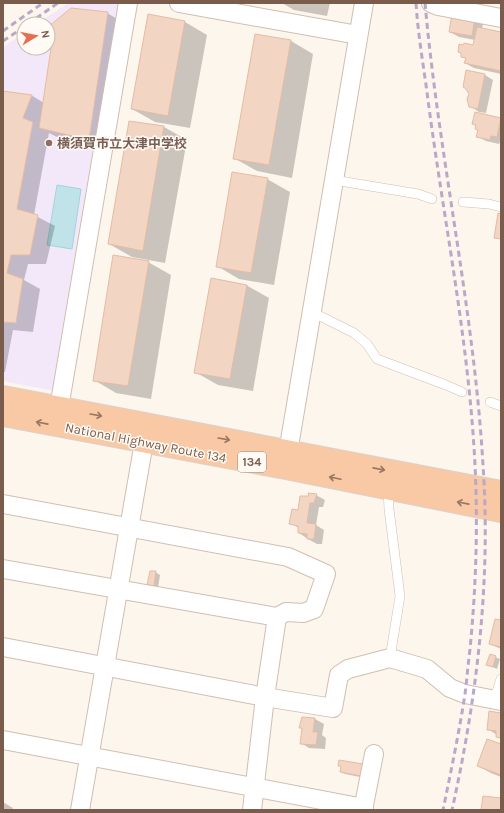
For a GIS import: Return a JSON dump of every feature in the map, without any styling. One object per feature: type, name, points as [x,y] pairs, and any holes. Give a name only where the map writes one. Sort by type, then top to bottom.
[{"type":"highway","name":"National Highway Route 134","points":[[3,397],[287,459],[388,489],[501,511]]},
{"type":"highway","name":"National Highway Route 134","points":[[3,415],[144,442],[287,459],[501,492]]},
{"type":"street","points":[[59,408],[128,3]]},
{"type":"street","points":[[179,3],[358,35]]},
{"type":"street","points":[[287,459],[364,3]]},
{"type":"street","points":[[435,4],[501,18]]},
{"type":"street","points":[[80,810],[144,442]]},
{"type":"street","points":[[3,504],[288,557],[326,574],[314,609],[303,613],[286,612],[277,617],[3,569]]},
{"type":"street","points":[[252,810],[265,697],[277,617]]},
{"type":"street","points":[[3,647],[265,697],[333,708],[339,675],[348,669],[390,658],[427,669],[450,688],[473,696],[498,700]]},
{"type":"street","points":[[3,740],[363,809],[374,754]]},
{"type":"lane","points":[[334,180],[418,194],[432,199]]},
{"type":"lane","points":[[463,202],[488,204],[501,207]]},
{"type":"lane","points":[[312,312],[354,333],[367,344],[377,359],[462,392]]},
{"type":"lane","points":[[490,402],[501,406]]},
{"type":"lane","points":[[388,489],[400,596],[390,658]]},
{"type":"lane","points":[[498,700],[501,679]]},
{"type":"shaded area","name":"横須賀市立大津中学校","points":[[68,3],[118,3],[119,6],[54,391],[3,381],[3,47],[16,38],[16,56],[56,56],[56,16],[49,16]]},
{"type":"water","points":[[57,185],[81,189],[72,249],[47,245]]},
{"type":"building","points":[[71,8],[108,12],[89,140],[39,128],[50,56],[56,56],[56,20]]},
{"type":"building","points":[[148,14],[185,21],[168,116],[131,109]]},
{"type":"building","points":[[452,14],[475,18],[472,36],[449,32]]},
{"type":"building","points":[[477,27],[501,32],[501,71],[464,63],[466,58],[461,57],[461,53],[458,52],[459,44],[463,45],[464,43],[473,45]]},
{"type":"building","points":[[255,34],[291,40],[269,165],[233,159]]},
{"type":"building","points":[[466,70],[485,74],[478,109],[469,107],[467,99],[469,94],[463,87]]},
{"type":"building","points":[[3,91],[32,95],[23,118],[33,122],[17,209],[38,215],[30,255],[11,255],[7,273],[23,279],[16,323],[3,322]]},
{"type":"building","points":[[475,112],[501,118],[497,137],[491,136],[490,140],[476,137],[478,130],[475,129],[476,125],[472,124]]},
{"type":"building","points":[[129,121],[164,126],[143,251],[108,244]]},
{"type":"building","points":[[232,172],[268,178],[251,273],[216,267]]},
{"type":"building","points":[[498,213],[501,214],[501,239],[494,238]]},
{"type":"building","points":[[113,255],[149,261],[128,386],[93,381]]},
{"type":"building","points":[[211,278],[247,285],[230,379],[194,373]]},
{"type":"building","points":[[308,493],[317,494],[314,503],[310,503],[307,523],[316,524],[314,539],[307,539],[307,534],[298,533],[298,526],[289,524],[292,509],[298,510],[300,496],[309,496]]},
{"type":"building","points":[[150,571],[156,571],[154,586],[147,585]]},
{"type":"building","points":[[495,619],[501,620],[501,647],[489,644]]},
{"type":"building","points":[[490,654],[496,656],[493,667],[486,665]]},
{"type":"building","points":[[489,711],[501,713],[501,738],[496,737],[496,731],[487,730]]},
{"type":"building","points":[[302,717],[315,718],[313,732],[318,732],[316,745],[300,744],[302,728],[299,728]]},
{"type":"building","points":[[487,739],[501,744],[501,775],[477,766]]},
{"type":"building","points":[[339,760],[363,764],[361,776],[340,772],[341,766],[338,766]]},
{"type":"building","points":[[483,796],[501,798],[501,810],[481,810]]},
{"type":"railway","points":[[3,31],[43,3]]},
{"type":"railway","points":[[39,16],[58,3]]},
{"type":"railway","points":[[416,3],[434,146],[462,328],[472,419],[476,488],[476,557],[470,649],[463,709],[443,810]]},
{"type":"railway","points":[[425,3],[431,61],[472,349],[483,465],[485,508],[485,552],[480,639],[469,725],[452,810]]},
{"type":"railway","points":[[3,41],[16,32]]},
{"type":"place","name":"横須賀市立大津中学校","points":[[49,143]]}]
